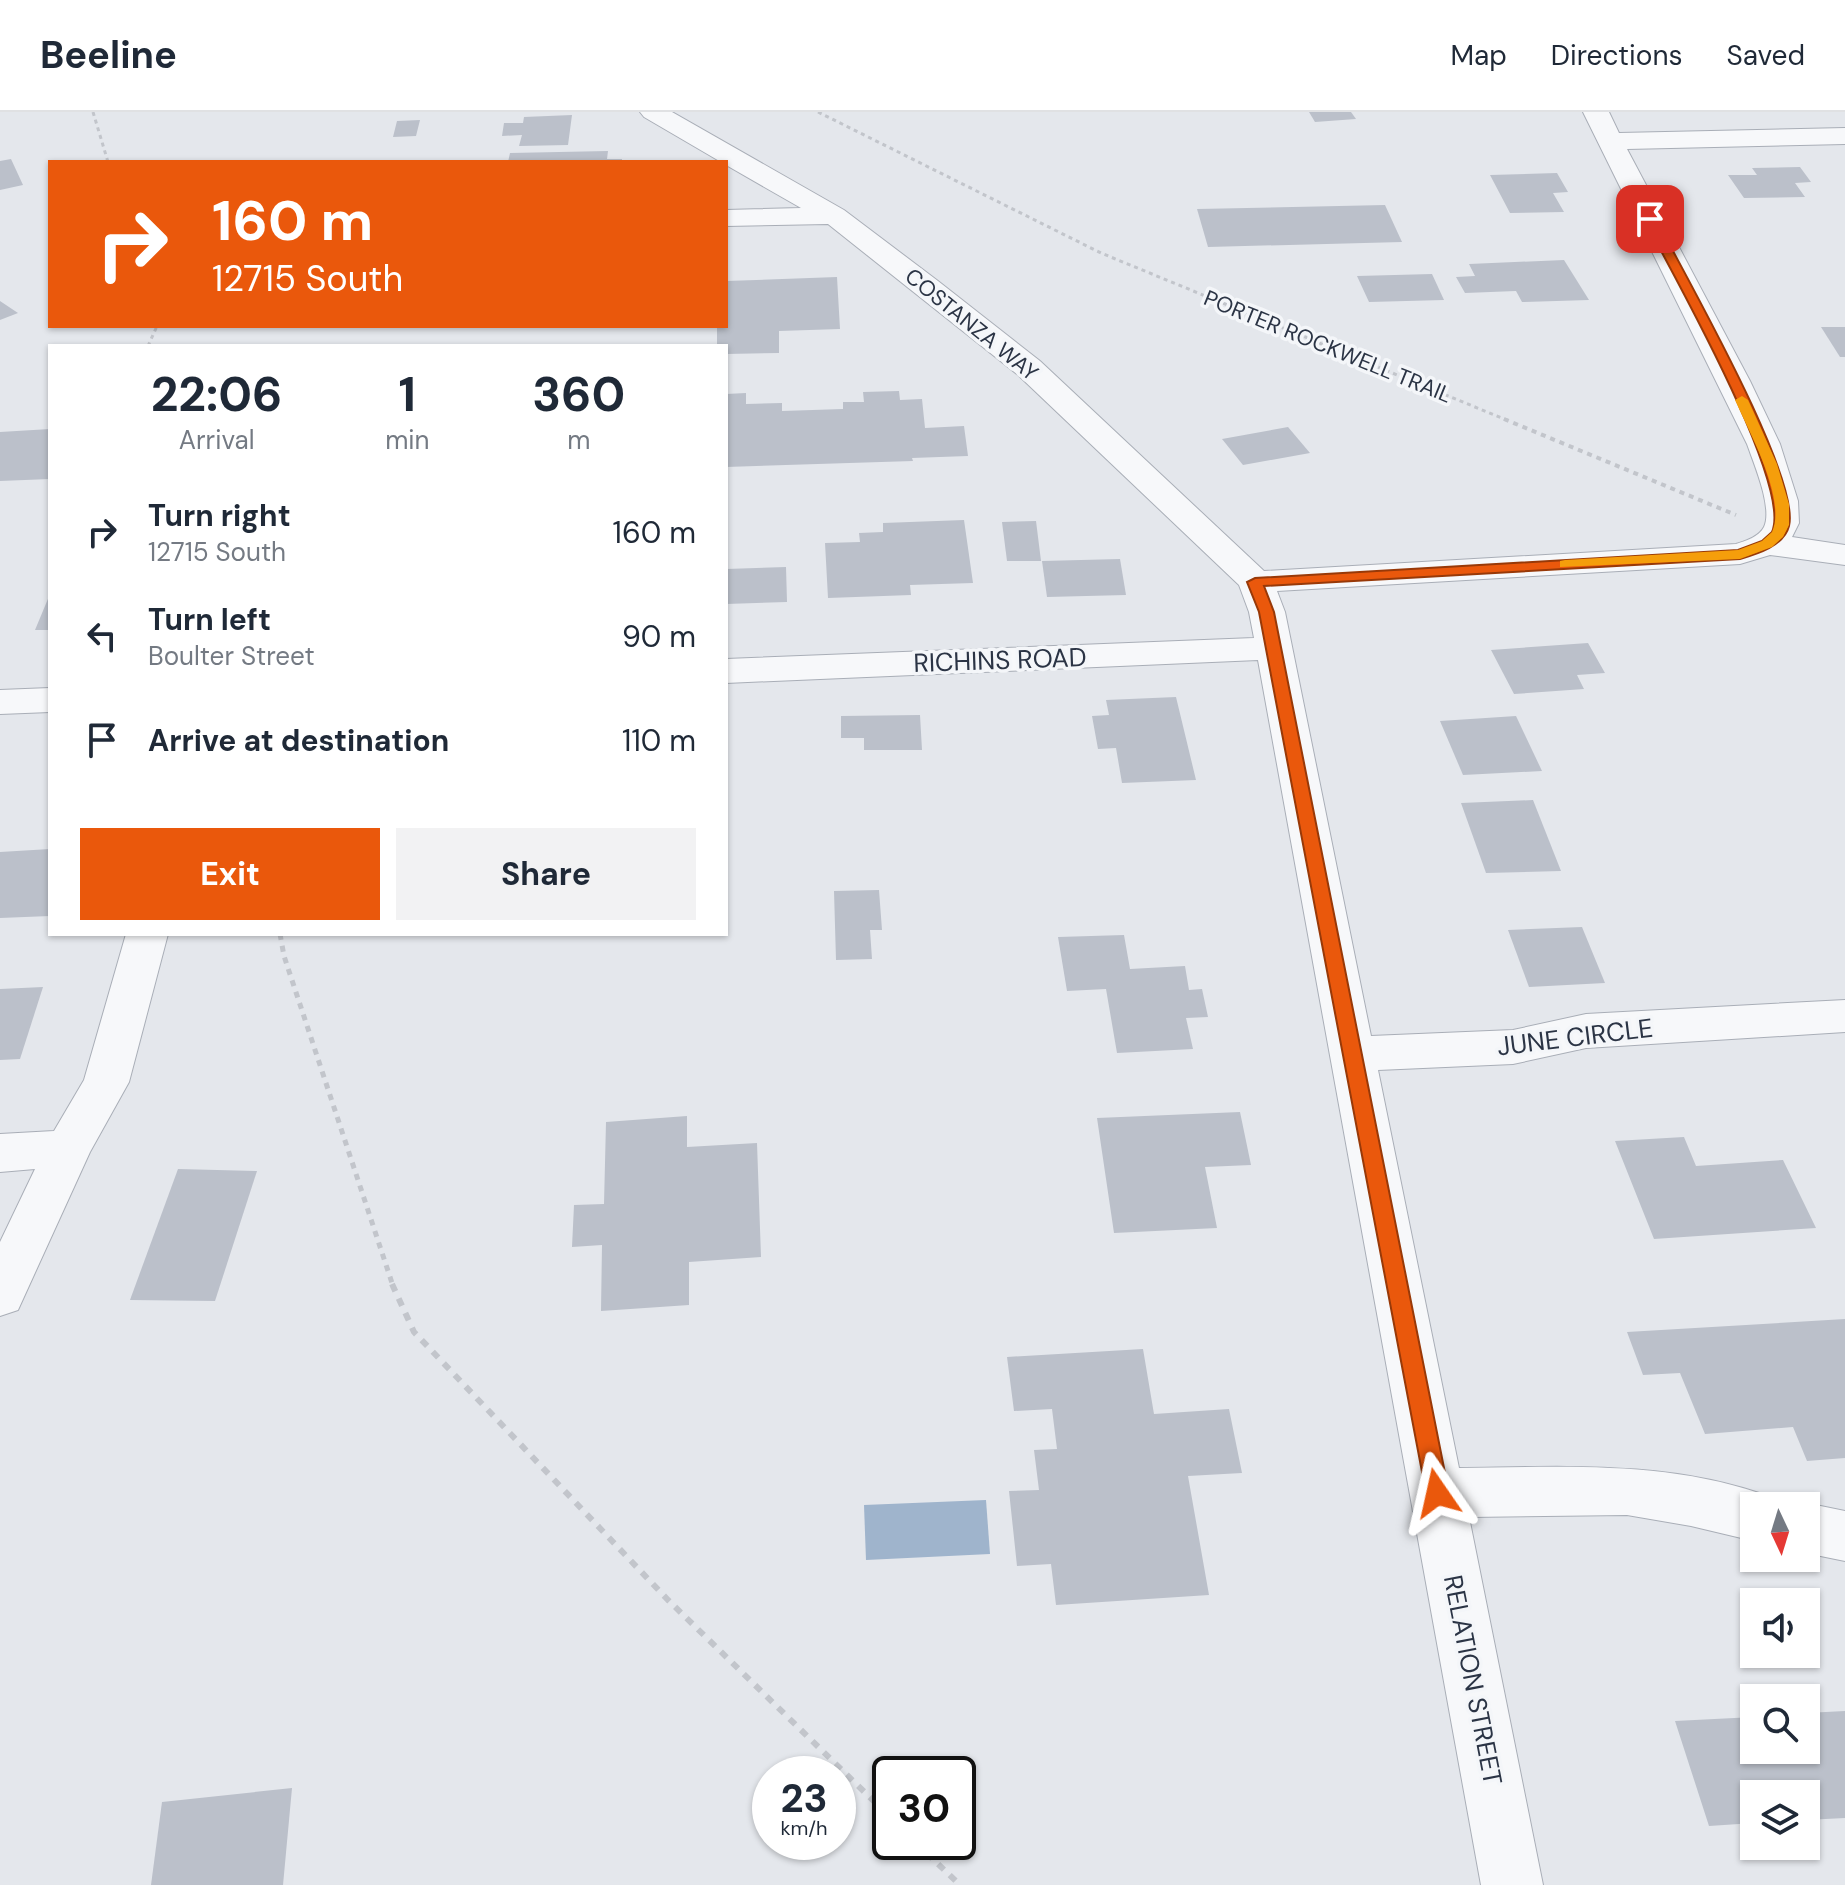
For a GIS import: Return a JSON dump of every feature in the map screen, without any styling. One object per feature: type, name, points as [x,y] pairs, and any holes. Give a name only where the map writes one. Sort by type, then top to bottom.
[{"type":"street","name":"COSTANZA WAY","points":[[653,112],[834,216],[1029,368],[1229,554],[1255,582]]},
{"type":"street","points":[[1255,582],[1740,554],[1772,539],[1782,525],[1782,504],[1771,464],[1730,375],[1596,112]]},
{"type":"street","points":[[1609,141],[1845,136]]},
{"type":"street","points":[[728,218],[834,216]]},
{"type":"street","points":[[1772,539],[1845,555]]},
{"type":"street","name":"RELATION STREET","points":[[1255,582],[1267,612],[1512,1885]]},
{"type":"street","name":"RICHINS ROAD","points":[[728,671],[1273,648]]},
{"type":"street","points":[[0,702],[48,700]]},
{"type":"street","points":[[0,1295],[68,1149],[106,1082],[146,936]]},
{"type":"street","name":"JUNE CIRCLE","points":[[1353,1054],[1513,1047],[1586,1031],[1845,1016]]},
{"type":"street","points":[[0,1153],[68,1149]]},
{"type":"street","points":[[1437,1493],[1627,1491],[1740,1513]]},
{"type":"street","points":[[1820,1531],[1845,1536]]},
{"type":"path","points":[[93,112],[107,160]]},
{"type":"path","name":"PORTER ROCKWELL TRAIL","points":[[818,112],[1101,253],[1687,493],[1772,539]]},
{"type":"path","points":[[280,936],[284,956],[395,1293],[414,1332],[668,1600],[872,1799]]},
{"type":"path","points":[[934,1860],[960,1885]]},
{"type":"water","points":[[986,1500],[990,1554],[866,1560],[864,1505]]},
{"type":"building","points":[[1309,112],[1351,112],[1356,119],[1315,122]]},
{"type":"building","points":[[572,115],[568,145],[519,146],[522,135],[502,136],[504,123],[523,123],[524,117]]},
{"type":"building","points":[[420,120],[416,136],[393,137],[397,121]]},
{"type":"building","points":[[608,151],[607,159],[622,160],[508,160],[510,153]]},
{"type":"building","points":[[11,159],[23,185],[0,190],[0,161]]},
{"type":"building","points":[[1800,167],[1811,182],[1795,183],[1805,197],[1744,198],[1728,175],[1757,175],[1752,168]]},
{"type":"building","points":[[1557,173],[1568,192],[1553,193],[1564,212],[1510,213],[1490,175]]},
{"type":"building","points":[[1385,205],[1402,242],[1208,247],[1197,209]]},
{"type":"building","points":[[1564,260],[1589,300],[1522,302],[1516,291],[1465,293],[1456,277],[1475,276],[1469,264]]},
{"type":"building","points":[[1432,274],[1444,300],[1369,302],[1357,276]]},
{"type":"building","points":[[837,277],[840,329],[779,331],[779,353],[728,354],[728,344],[717,344],[717,328],[728,328],[728,281]]},
{"type":"building","points":[[0,301],[18,313],[0,320]]},
{"type":"building","points":[[1821,327],[1845,327],[1845,357],[1840,357]]},
{"type":"building","points":[[899,391],[900,400],[922,399],[925,428],[964,426],[968,456],[912,458],[913,461],[728,467],[728,394],[746,393],[746,404],[782,403],[782,411],[843,409],[843,402],[864,402],[863,392]]},
{"type":"building","points":[[1288,427],[1310,453],[1243,465],[1222,439]]},
{"type":"building","points":[[48,429],[48,479],[0,481],[0,432]]},
{"type":"building","points":[[964,520],[973,583],[910,585],[911,595],[828,598],[825,543],[860,542],[859,533],[883,532],[883,523]]},
{"type":"building","points":[[1036,521],[1041,561],[1007,561],[1002,522]]},
{"type":"building","points":[[1120,559],[1126,595],[1047,597],[1042,561]]},
{"type":"building","points":[[786,567],[787,602],[728,604],[728,569]]},
{"type":"building","points":[[48,599],[48,630],[35,630]]},
{"type":"building","points":[[1588,643],[1605,673],[1577,675],[1584,689],[1514,694],[1491,650]]},
{"type":"building","points":[[1176,697],[1196,780],[1122,783],[1116,748],[1098,749],[1092,716],[1109,715],[1106,700]]},
{"type":"building","points":[[920,715],[922,750],[864,750],[864,738],[841,738],[841,716]]},
{"type":"building","points":[[1516,716],[1542,771],[1463,775],[1440,721]]},
{"type":"building","points":[[1533,800],[1561,871],[1486,873],[1461,803]]},
{"type":"building","points":[[48,849],[48,916],[0,918],[0,852]]},
{"type":"building","points":[[879,890],[882,930],[870,930],[872,959],[836,960],[834,891]]},
{"type":"building","points":[[1582,927],[1605,983],[1529,987],[1508,930]]},
{"type":"building","points":[[1124,935],[1130,969],[1185,966],[1189,990],[1202,989],[1208,1017],[1186,1018],[1193,1049],[1117,1053],[1106,989],[1067,991],[1058,937]]},
{"type":"building","points":[[43,987],[20,1059],[0,1060],[0,989]]},
{"type":"building","points":[[1240,1112],[1251,1165],[1205,1167],[1217,1228],[1114,1233],[1097,1118]]},
{"type":"building","points":[[687,1116],[687,1147],[757,1143],[761,1257],[689,1262],[689,1305],[601,1311],[602,1245],[572,1247],[574,1205],[604,1204],[606,1122]]},
{"type":"building","points":[[1684,1137],[1696,1166],[1783,1160],[1816,1228],[1654,1239],[1615,1141]]},
{"type":"building","points":[[178,1169],[257,1171],[215,1301],[130,1300]]},
{"type":"building","points":[[1845,1319],[1845,1458],[1807,1461],[1793,1427],[1705,1434],[1680,1373],[1643,1375],[1627,1332]]},
{"type":"building","points":[[1143,1349],[1154,1414],[1229,1409],[1242,1473],[1188,1476],[1209,1595],[1056,1605],[1051,1564],[1017,1566],[1009,1491],[1039,1490],[1034,1450],[1057,1449],[1052,1409],[1014,1411],[1007,1357]]},
{"type":"building","points":[[1845,1711],[1845,1818],[1820,1819],[1820,1780],[1740,1780],[1740,1824],[1709,1826],[1675,1721],[1740,1718],[1740,1764],[1820,1764],[1820,1712]]},
{"type":"building","points":[[292,1788],[283,1885],[151,1885],[162,1802]]},
{"type":"slow traffic","points":[[1565,564],[1740,554],[1767,544],[1778,534],[1782,525],[1782,504],[1771,464],[1742,400]]},
{"type":"route","points":[[1437,1493],[1267,612],[1255,582],[1740,554],[1767,544],[1778,534],[1782,525],[1782,504],[1771,464],[1730,375],[1650,219]]}]
